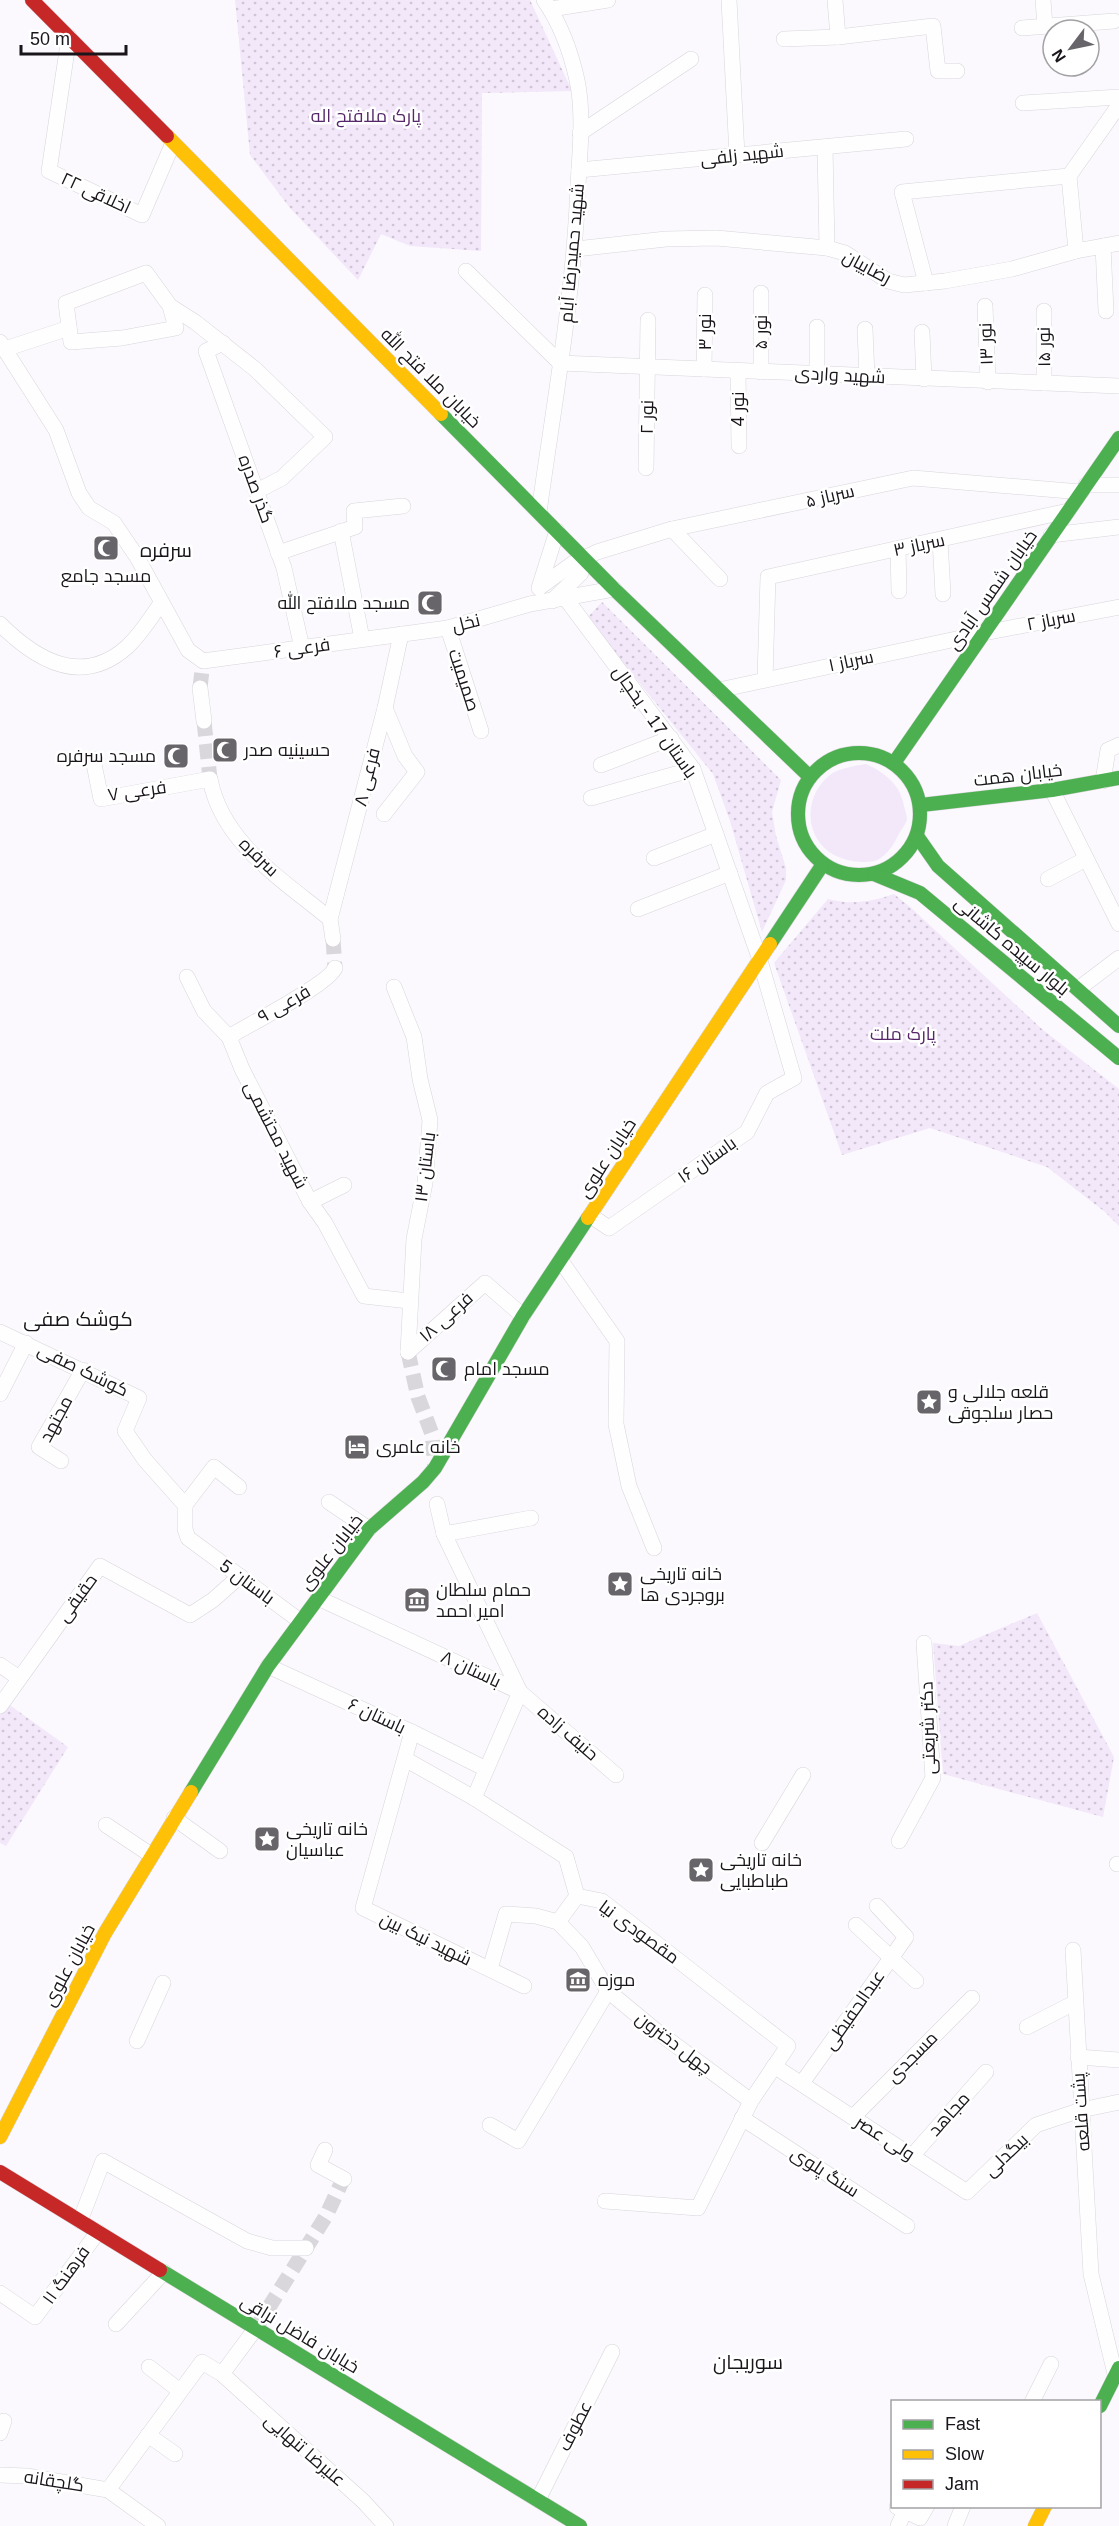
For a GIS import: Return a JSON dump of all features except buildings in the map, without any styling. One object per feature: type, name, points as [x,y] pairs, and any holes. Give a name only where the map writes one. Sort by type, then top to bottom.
[{"type":"main road","name":"خیابان ملا فتح الله","points":[[32,0],[614,589],[810,777]]},
{"type":"main road","name":"خیابان شمس آبادی","points":[[894,763],[1119,438]]},
{"type":"main road","points":[[858,752],[876,755],[894,763],[906,774],[916,789],[921,805],[921,821],[917,836],[907,854],[892,867],[874,874],[856,876],[839,872],[823,864],[803,839],[799,824],[798,807],[802,792],[810,777],[823,764],[840,756],[858,752]]},
{"type":"main road","name":"خیابان همت","points":[[921,805],[1052,790],[1119,778]]},
{"type":"main road","name":"بلوار سپیده کاشانی","points":[[917,836],[938,866],[1119,1026]]},
{"type":"main road","name":"خیابان علوی","points":[[0,2137],[92,1958],[151,1855],[268,1666],[369,1529],[423,1482],[435,1468],[523,1316],[591,1216],[759,957],[823,864]]},
{"type":"main road","name":"بلوار سپیده کاشانی","points":[[874,874],[920,893],[1119,1058]]},
{"type":"main road","name":"خیابان فاضل نراقی","points":[[0,2172],[580,2526]]},
{"type":"main road","points":[[1101,2404],[1118,2375]]},
{"type":"main road","points":[[1035,2526],[1044,2508]]},
{"type":"street","points":[[547,5],[608,0]]},
{"type":"street","points":[[729,0],[737,155]]},
{"type":"street","points":[[835,0],[838,38]]},
{"type":"street","points":[[1043,0],[1044,18]]},
{"type":"street","name":"شهید حمیدرضا آبام","points":[[539,512],[576,249],[580,133],[577,81],[566,44],[547,5]]},
{"type":"street","points":[[1101,22],[1114,21]]},
{"type":"street","points":[[784,39],[838,38],[933,26],[938,71],[957,71]]},
{"type":"street","points":[[1022,28],[1041,26]]},
{"type":"street","name":"اخلاقی ۲۲","points":[[69,37],[49,171],[142,215],[173,143]]},
{"type":"street","points":[[580,133],[691,59]]},
{"type":"street","points":[[1023,103],[1119,97]]},
{"type":"street","points":[[1076,251],[1070,176],[1119,105]]},
{"type":"street","name":"شهید زلفی","points":[[579,170],[906,139]]},
{"type":"street","points":[[825,147],[827,248]]},
{"type":"street","points":[[926,284],[902,192],[1070,176]]},
{"type":"street","name":"رضاییان","points":[[576,249],[666,239],[717,238],[827,248],[845,253],[888,281],[904,285],[926,284],[1012,268],[1076,251],[1119,243]]},
{"type":"street","points":[[1103,246],[1106,311]]},
{"type":"street","points":[[466,271],[560,363]]},
{"type":"street","points":[[170,306],[176,328],[147,334],[72,342],[66,303],[146,273],[170,306],[223,343],[255,369],[325,437],[282,478],[257,490]]},
{"type":"street","name":"نور ۵","points":[[760,372],[761,293]]},
{"type":"street","name":"نور ۳","points":[[704,369],[705,295]]},
{"type":"street","name":"نور ۱۳","points":[[985,306],[988,382]]},
{"type":"street","name":"نور ۱۵","points":[[1044,311],[1044,384]]},
{"type":"street","name":"نور ۲","points":[[646,468],[648,320]]},
{"type":"street","points":[[817,327],[817,374]]},
{"type":"street","points":[[0,624],[37,654],[63,666],[84,666],[108,661],[128,646],[161,603],[137,557],[114,523],[89,508],[79,493],[56,430],[2,346],[69,328]]},
{"type":"street","points":[[865,329],[867,376]]},
{"type":"street","points":[[922,332],[924,379]]},
{"type":"street","name":"گذر صدره","points":[[223,343],[206,351],[278,553],[302,648]]},
{"type":"street","name":"شهید واردی","points":[[560,363],[1119,386]]},
{"type":"street","name":"نور 4","points":[[738,371],[739,446]]},
{"type":"street","name":"سرباز ۵","points":[[540,587],[572,564],[597,552],[672,530],[913,478],[1084,489],[1119,485]]},
{"type":"street","points":[[278,553],[355,526],[354,512],[403,506]]},
{"type":"street","name":"سرباز ۳","points":[[765,679],[768,577],[1068,511]]},
{"type":"street","points":[[1052,535],[1119,527]]},
{"type":"street","points":[[672,530],[720,579]]},
{"type":"street","points":[[341,531],[362,639]]},
{"type":"street","points":[[530,604],[540,587],[557,531]]},
{"type":"street","points":[[940,540],[944,594]]},
{"type":"street","points":[[898,549],[899,591]]},
{"type":"street","points":[[559,600],[581,573],[584,559]]},
{"type":"street","name":"نخل","points":[[401,634],[448,628],[530,604],[614,589]]},
{"type":"street","name":"باستان 17 - یخچال","points":[[559,600],[671,738],[693,769],[759,957]]},
{"type":"street","name":"فرعی ۶","points":[[161,603],[188,650],[203,661],[401,634]]},
{"type":"street","name":"سرباز ۲","points":[[984,633],[1119,607]]},
{"type":"street","name":"صمیمیت","points":[[448,628],[481,731]]},
{"type":"street","name":"سرباز ۱","points":[[719,690],[984,633]]},
{"type":"street","name":"فرعی ۸","points":[[330,919],[385,708],[401,634]]},
{"type":"street","points":[[200,688],[204,720]]},
{"type":"street","points":[[384,814],[417,772],[405,756],[385,708]]},
{"type":"street","points":[[601,765],[671,738]]},
{"type":"street","points":[[1103,781],[1108,750],[1119,745]]},
{"type":"street","name":"فرعی ۷","points":[[93,759],[101,799],[210,779]]},
{"type":"street","points":[[591,798],[693,769]]},
{"type":"street","name":"سرفره","points":[[210,779],[213,795],[221,813],[254,856],[330,919]]},
{"type":"street","points":[[1052,790],[1119,924]]},
{"type":"street","points":[[654,858],[716,834]]},
{"type":"street","points":[[1048,879],[1086,859]]},
{"type":"street","points":[[638,909],[730,873]]},
{"type":"street","points":[[330,919],[333,939]]},
{"type":"street","name":"باستان ۱۶","points":[[591,1216],[609,1228],[747,1132],[767,1093],[794,1078],[759,957]]},
{"type":"street","points":[[1078,990],[1119,958]]},
{"type":"street","name":"فرعی ۹","points":[[229,1037],[310,989],[333,974],[335,968]]},
{"type":"street","name":"شهید محتشمی","points":[[187,977],[204,1011],[229,1037],[242,1069],[310,1202],[325,1223],[364,1296],[409,1300]]},
{"type":"street","name":"باستان ۱۳","points":[[394,987],[414,1037],[420,1079],[430,1120],[427,1169],[414,1239],[408,1352]]},
{"type":"street","points":[[310,1202],[345,1185]]},
{"type":"street","points":[[561,1261],[617,1341],[616,1424],[629,1486],[654,1548]]},
{"type":"street","name":"فرعی ۱۸","points":[[408,1352],[484,1282],[523,1316]]},
{"type":"street","name":"کوشک صفی","points":[[0,1332],[140,1398],[125,1431],[145,1460],[185,1505]]},
{"type":"street","points":[[0,1394],[26,1343]]},
{"type":"street","name":"مجتهد","points":[[61,1461],[39,1447],[83,1370]]},
{"type":"street","points":[[185,1505],[214,1467],[239,1487]]},
{"type":"street","points":[[329,1502],[369,1529]]},
{"type":"street","points":[[437,1504],[444,1534],[520,1692]]},
{"type":"street","name":"باستان 5","points":[[185,1505],[185,1529],[193,1544],[300,1621]]},
{"type":"street","points":[[444,1534],[531,1518]]},
{"type":"street","name":"حقیقی","points":[[0,1706],[100,1566],[190,1615],[213,1600],[240,1576]]},
{"type":"street","name":"باستان ۸","points":[[318,1598],[520,1692],[474,1798]]},
{"type":"street","name":"دکتر شریعتی","points":[[898,1841],[933,1778],[924,1643]]},
{"type":"street","points":[[0,1665],[19,1678]]},
{"type":"street","name":"باستان ۶","points":[[268,1666],[412,1732],[486,1769]]},
{"type":"street","name":"حنیف زاده","points":[[520,1692],[616,1775]]},
{"type":"street","points":[[405,1759],[412,1732]]},
{"type":"street","name":"مقصودی نیا","points":[[405,1759],[474,1798],[566,1857],[577,1896],[602,1901],[788,2046],[774,2066]]},
{"type":"street","name":"شهید نیک بین","points":[[405,1759],[363,1908],[524,1986]]},
{"type":"street","points":[[762,1843],[803,1775]]},
{"type":"street","points":[[174,1818],[220,1851]]},
{"type":"street","points":[[106,1825],[151,1855]]},
{"type":"street","points":[[490,1969],[506,1914],[536,1916],[558,1922],[577,1896]]},
{"type":"street","name":"عبدالحفیظی","points":[[802,2083],[906,1936],[877,1906]]},
{"type":"street","name":"چهل دخترون","points":[[558,1922],[582,1947],[608,1991],[654,2029],[751,2101]]},
{"type":"street","points":[[856,1925],[916,1981]]},
{"type":"street","name":"پشت قلعه","points":[[1073,1950],[1074,2003],[1091,2274],[1118,2375]]},
{"type":"street","points":[[137,2041],[163,1983]]},
{"type":"street","points":[[490,2125],[518,2141],[608,1991]]},
{"type":"street","name":"مسجدی","points":[[853,2117],[972,1998]]},
{"type":"street","points":[[1027,2027],[1074,2003]]},
{"type":"street","points":[[1078,2057],[1119,2060]]},
{"type":"street","points":[[605,2201],[698,2208],[751,2101],[774,2066]]},
{"type":"street","name":"ولی عصر","points":[[774,2066],[967,2192]]},
{"type":"street","name":"مجاهد","points":[[912,2156],[986,2073]]},
{"type":"street","name":"بیگدلی","points":[[967,2192],[1036,2125],[1081,2110],[1119,2102]]},
{"type":"street","name":"سنگ پلوی","points":[[742,2118],[907,2226]]},
{"type":"street","points":[[325,2150],[318,2164],[344,2179]]},
{"type":"street","points":[[80,2221],[103,2161],[247,2241],[272,2248],[306,2248]]},
{"type":"street","name":"فرهنگ ۱۱","points":[[0,2293],[35,2317],[98,2232]]},
{"type":"street","points":[[116,2324],[164,2272]]},
{"type":"street","points":[[158,2526],[108,2490],[202,2362],[222,2374],[256,2328]]},
{"type":"street","name":"عطوف","points":[[538,2500],[612,2352]]},
{"type":"street","points":[[1033,2400],[1051,2364]]},
{"type":"street","points":[[149,2367],[180,2391]]},
{"type":"street","name":"علیرضا تنهایی","points":[[222,2374],[363,2501],[386,2526]]},
{"type":"street","points":[[148,2434],[175,2454]]},
{"type":"street","name":"گلچقانه","points":[[0,2475],[27,2476],[108,2490]]},
{"type":"street","points":[[898,2526],[901,2509],[920,2518],[926,2508]]},
{"type":"street","points":[[955,2526],[962,2508]]},
{"type":"green space","name":"پارک ملافتح اله","points":[[235,0],[530,0],[572,91],[482,93],[481,251],[410,246],[381,234],[358,280],[290,208],[250,155]]},
{"type":"green space","points":[[602,602],[781,780],[772,812],[776,836],[786,868],[786,880],[762,932],[730,821],[713,774],[587,618]]},
{"type":"green space","points":[[866,764],[885,775],[895,785],[902,798],[907,820],[885,855],[877,860],[858,862],[833,854],[820,843],[811,823],[811,813],[816,792],[830,775],[842,769]]},
{"type":"green space","name":"پارک ملت","points":[[894,894],[1043,1030],[1119,1089],[1119,1226],[1105,1212],[1047,1167],[930,1128],[842,1155],[774,963],[828,899],[861,902]]},
{"type":"green space","points":[[1037,1613],[1114,1757],[1103,1817],[943,1774],[933,1643],[959,1646]]},
{"type":"green space","points":[[4,1701],[68,1747],[6,1846],[0,1843],[0,1706]]},
{"type":"tunnel","points":[[200,688],[203,661]]},
{"type":"tunnel","points":[[204,721],[210,779]]},
{"type":"tunnel","points":[[333,939],[335,968]]},
{"type":"tunnel","points":[[408,1352],[418,1397],[432,1434],[435,1468]]},
{"type":"tunnel","points":[[256,2328],[326,2216],[346,2173]]},
{"type":"traffic: fast","points":[[441,414],[614,589],[810,777]]},
{"type":"traffic: fast","points":[[894,763],[1119,438]]},
{"type":"traffic: fast","points":[[859,753],[882,757],[902,771],[916,791],[920,814],[916,837],[902,857],[882,871],[859,875],[836,871],[816,857],[802,837],[798,814],[802,791],[816,771],[836,757],[859,753]]},
{"type":"traffic: fast","points":[[921,805],[1052,790],[1119,778]]},
{"type":"traffic: fast","points":[[917,836],[938,866],[1119,1026]]},
{"type":"traffic: fast","points":[[770,944],[823,864]]},
{"type":"traffic: fast","points":[[874,874],[920,893],[1119,1058]]},
{"type":"traffic: fast","points":[[191,1792],[268,1666],[369,1529],[423,1482],[435,1468],[523,1316],[588,1218]]},
{"type":"traffic: fast","points":[[160,2270],[580,2526]]},
{"type":"traffic: fast","points":[[1101,2404],[1119,2368]]},
{"type":"traffic: slow","points":[[167,136],[441,414]]},
{"type":"traffic: slow","points":[[588,1218],[770,944]]},
{"type":"traffic: slow","points":[[0,2137],[105,1933],[191,1792]]},
{"type":"traffic: slow","points":[[1035,2526],[1044,2508]]},
{"type":"traffic: jam","points":[[32,0],[167,136]]},
{"type":"traffic: jam","points":[[0,2172],[160,2270]]},
{"type":"place","name":"مسجد جامع","points":[[106,548]]},
{"type":"place","name":"مسجد ملافتح الله","points":[[430,603]]},
{"type":"place","name":"حسینیه صدر","points":[[225,750]]},
{"type":"place","name":"مسجد سرفره","points":[[176,756]]},
{"type":"place","name":"مسجد امام","points":[[444,1369]]},
{"type":"place","name":"قلعه جلالی و حصار سلجوقی","points":[[929,1402]]},
{"type":"place","name":"خانه عامری","points":[[357,1447]]},
{"type":"place","name":"خانه تاریخی بروجردی ها","points":[[620,1584]]},
{"type":"place","name":"حمام سلطان امیر احمد","points":[[417,1600]]},
{"type":"place","name":"خانه تاریخی عباسیان","points":[[267,1839]]},
{"type":"place","name":"خانه تاریخی طباطبایی","points":[[701,1870]]},
{"type":"place","name":"موزه","points":[[578,1980]]},
{"type":"district","name":"سرفره","points":[[166,550]]},
{"type":"district","name":"کوشک صفی","points":[[78,1319]]},
{"type":"district","name":"سوریجان","points":[[748,2362]]}]
